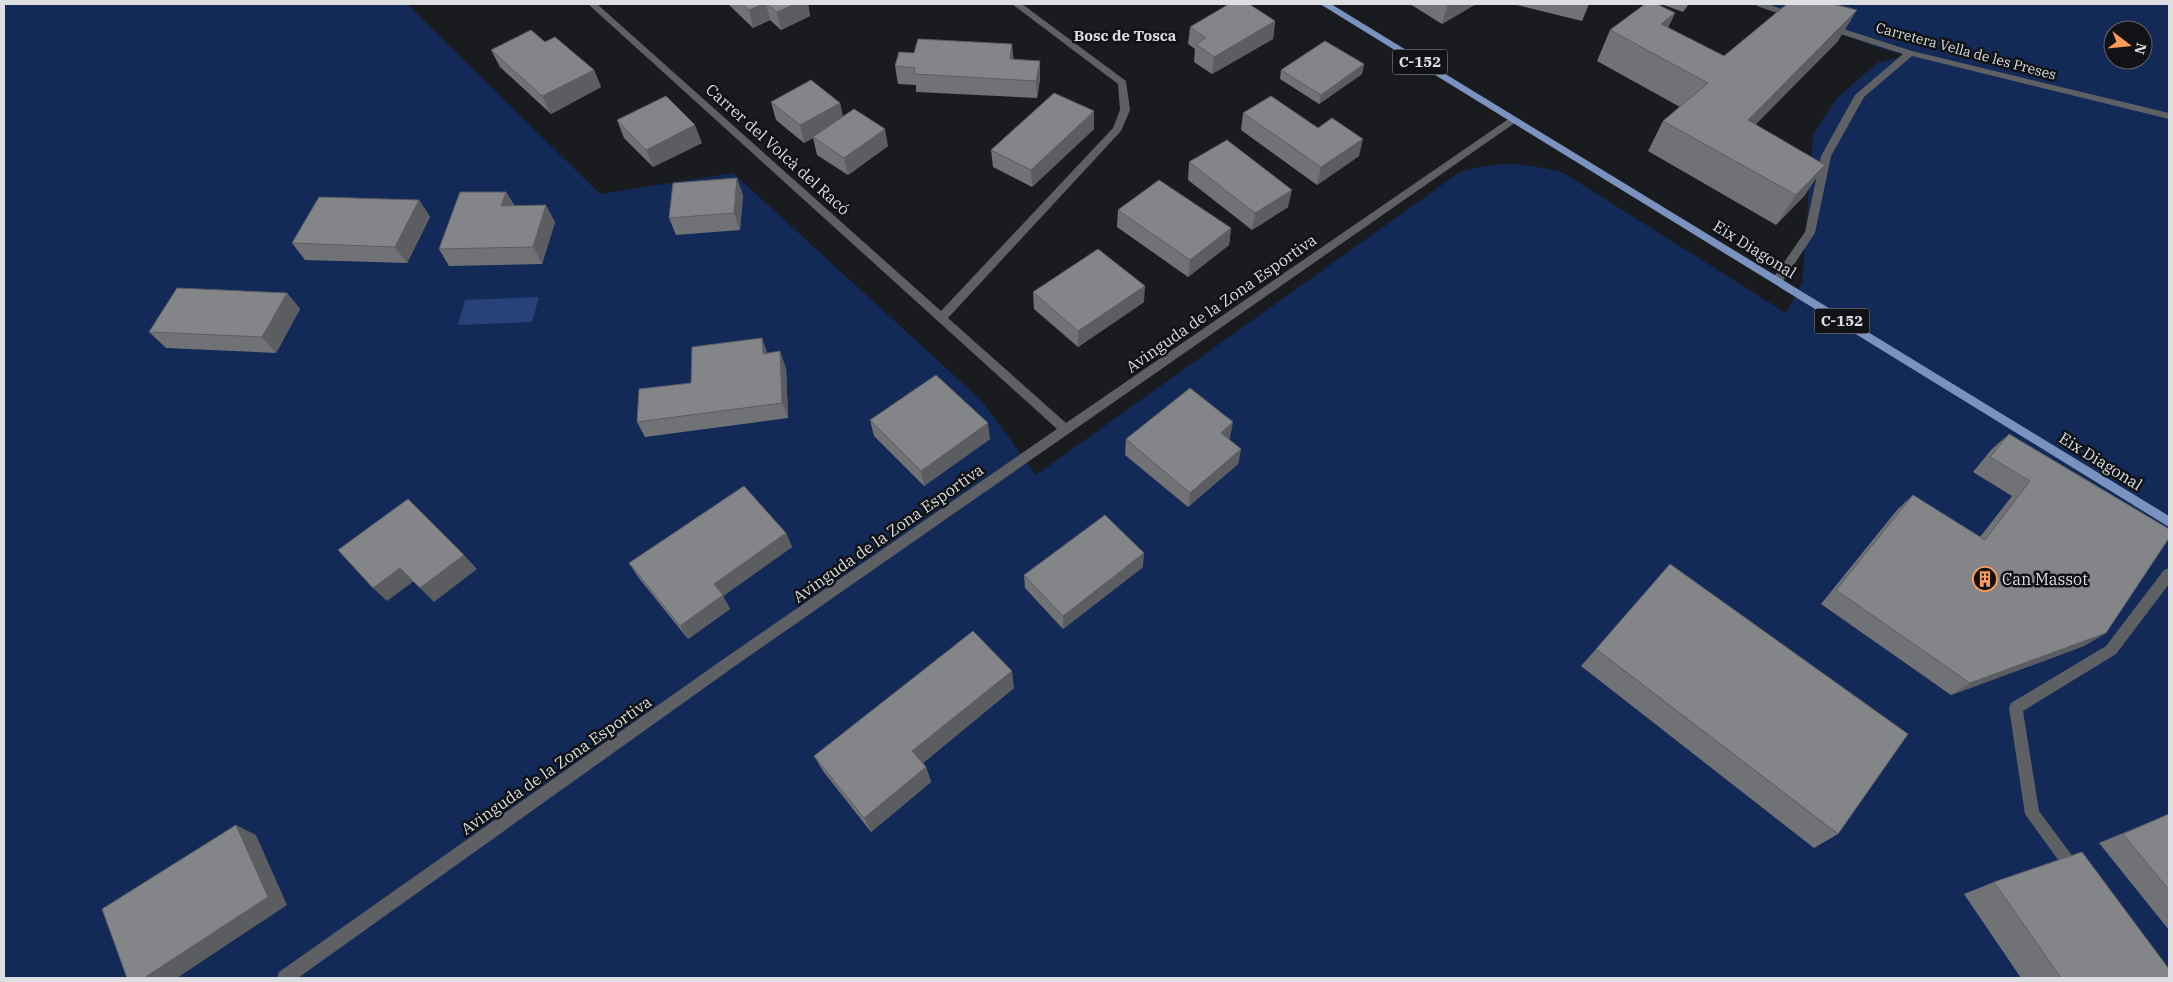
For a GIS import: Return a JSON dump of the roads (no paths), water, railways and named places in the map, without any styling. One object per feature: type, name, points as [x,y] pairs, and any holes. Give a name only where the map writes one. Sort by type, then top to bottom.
[{"type":"main road","name":"Eix Diagonal","points":[[1325,4],[2169,522]]},
{"type":"street","name":"Carrer del Volcà del Racó","points":[[592,4],[1066,430]]},
{"type":"street","points":[[941,318],[1117,129],[1125,110],[1123,83],[1016,4]]},
{"type":"street","name":"Carretera Vella de les Preses","points":[[1760,4],[1910,54],[2169,116]]},
{"type":"street","points":[[1777,281],[1810,233],[1826,156],[1860,95],[1910,54]]},
{"type":"street","name":"Avinguda de la Zona Esportiva","points":[[285,978],[730,662],[1514,120]]},
{"type":"street","points":[[2085,884],[2032,814],[2016,708],[2111,650],[2169,574]]},
{"type":"place","name":"Can Massot","points":[[1985,579]]},
{"type":"district","name":"Bosc de Tosca","points":[[1125,36]]}]
